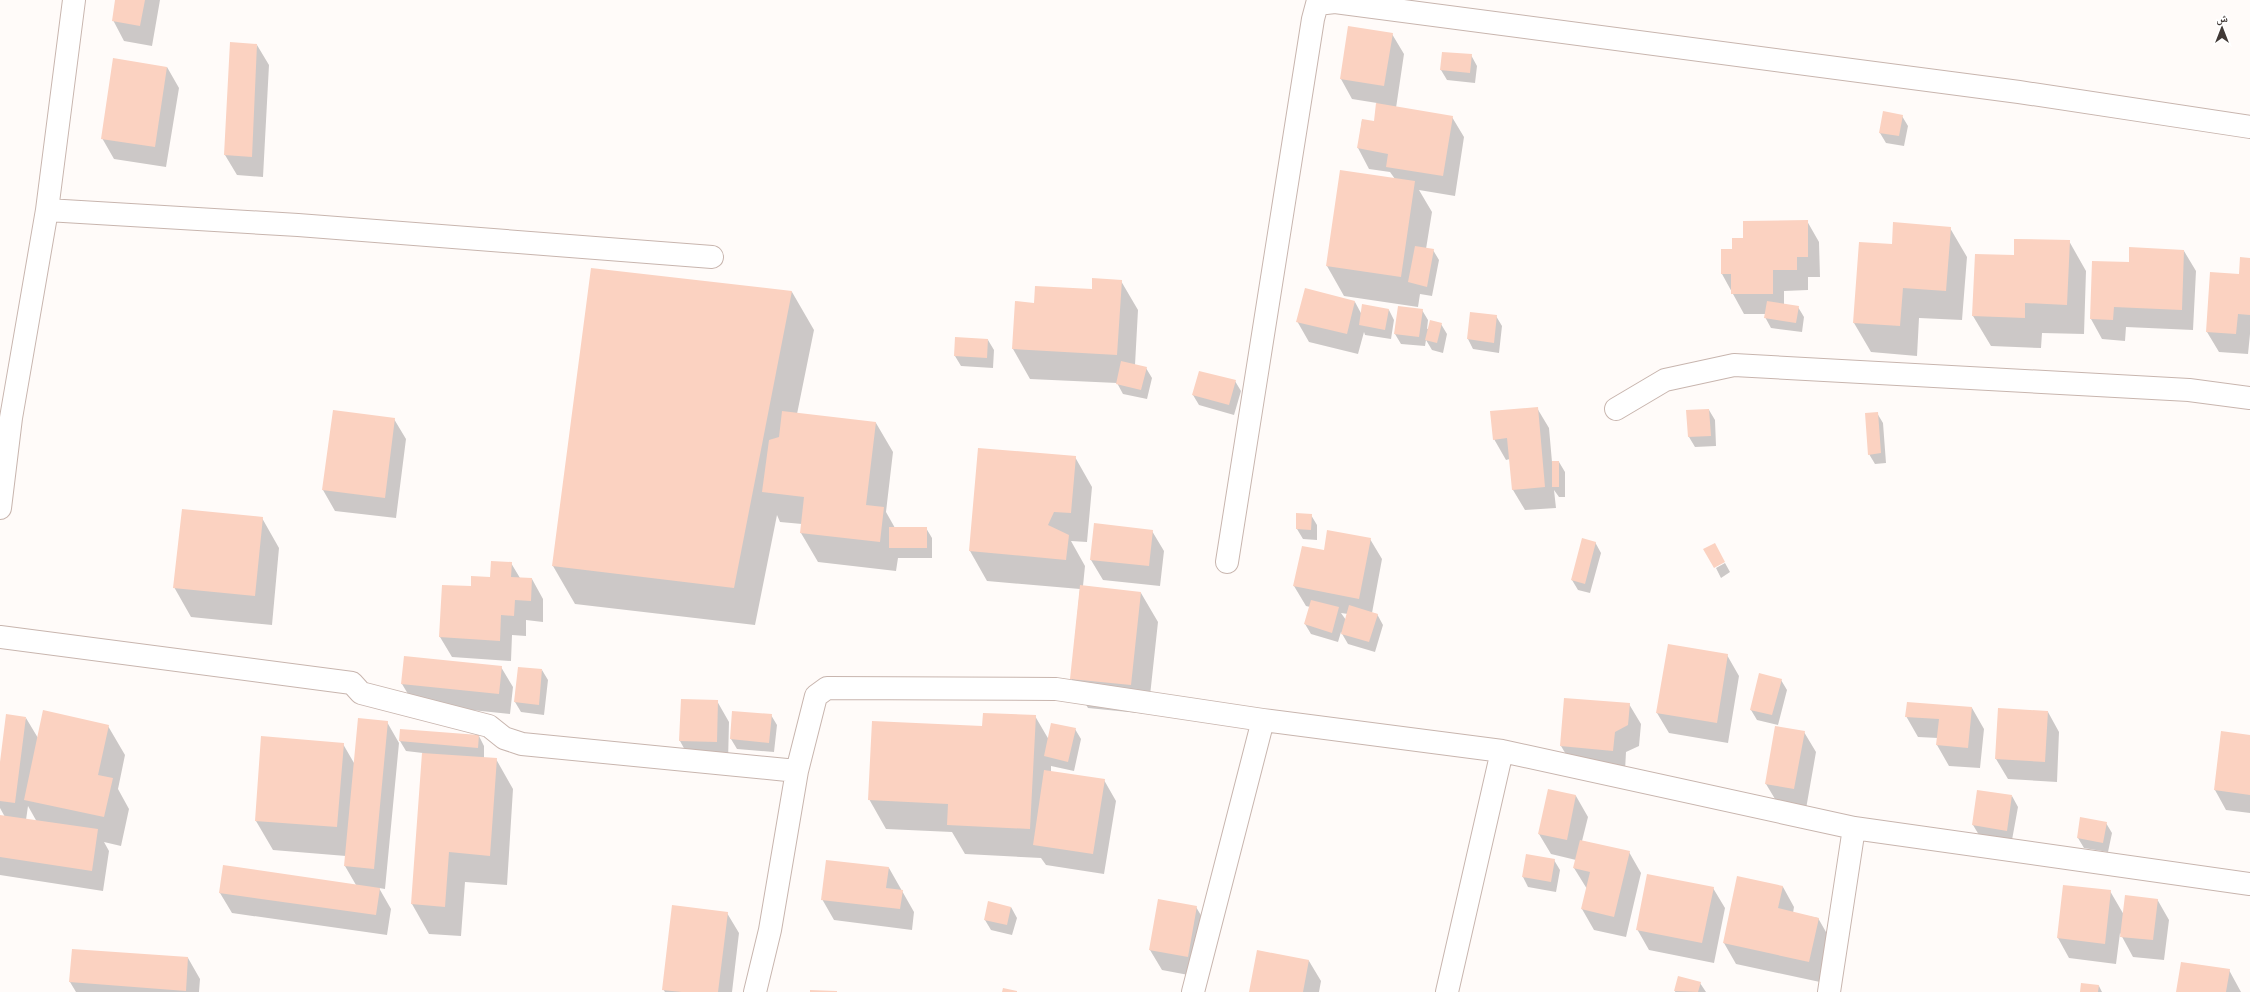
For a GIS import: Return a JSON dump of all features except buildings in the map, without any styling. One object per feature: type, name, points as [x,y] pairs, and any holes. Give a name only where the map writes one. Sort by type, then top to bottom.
[{"type":"street","points":[[0,508],[11,418],[47,210],[74,0]]},
{"type":"street","points":[[1227,562],[1312,27],[1317,4],[1343,2],[2011,91],[2250,127]]},
{"type":"street","points":[[47,210],[298,225],[712,257]]},
{"type":"street","points":[[1616,409],[1665,380],[1734,365],[2181,389],[2250,398]]},
{"type":"street","points":[[0,637],[352,683],[361,693],[489,726],[504,738],[522,744],[797,771]]},
{"type":"street","points":[[755,992],[770,930],[797,771],[816,696],[828,688],[1056,689],[1263,720],[1502,751],[1854,828],[2250,884]]},
{"type":"street","points":[[1193,992],[1263,720]]},
{"type":"street","points":[[1446,992],[1502,751]]},
{"type":"street","points":[[1829,992],[1854,828]]}]
